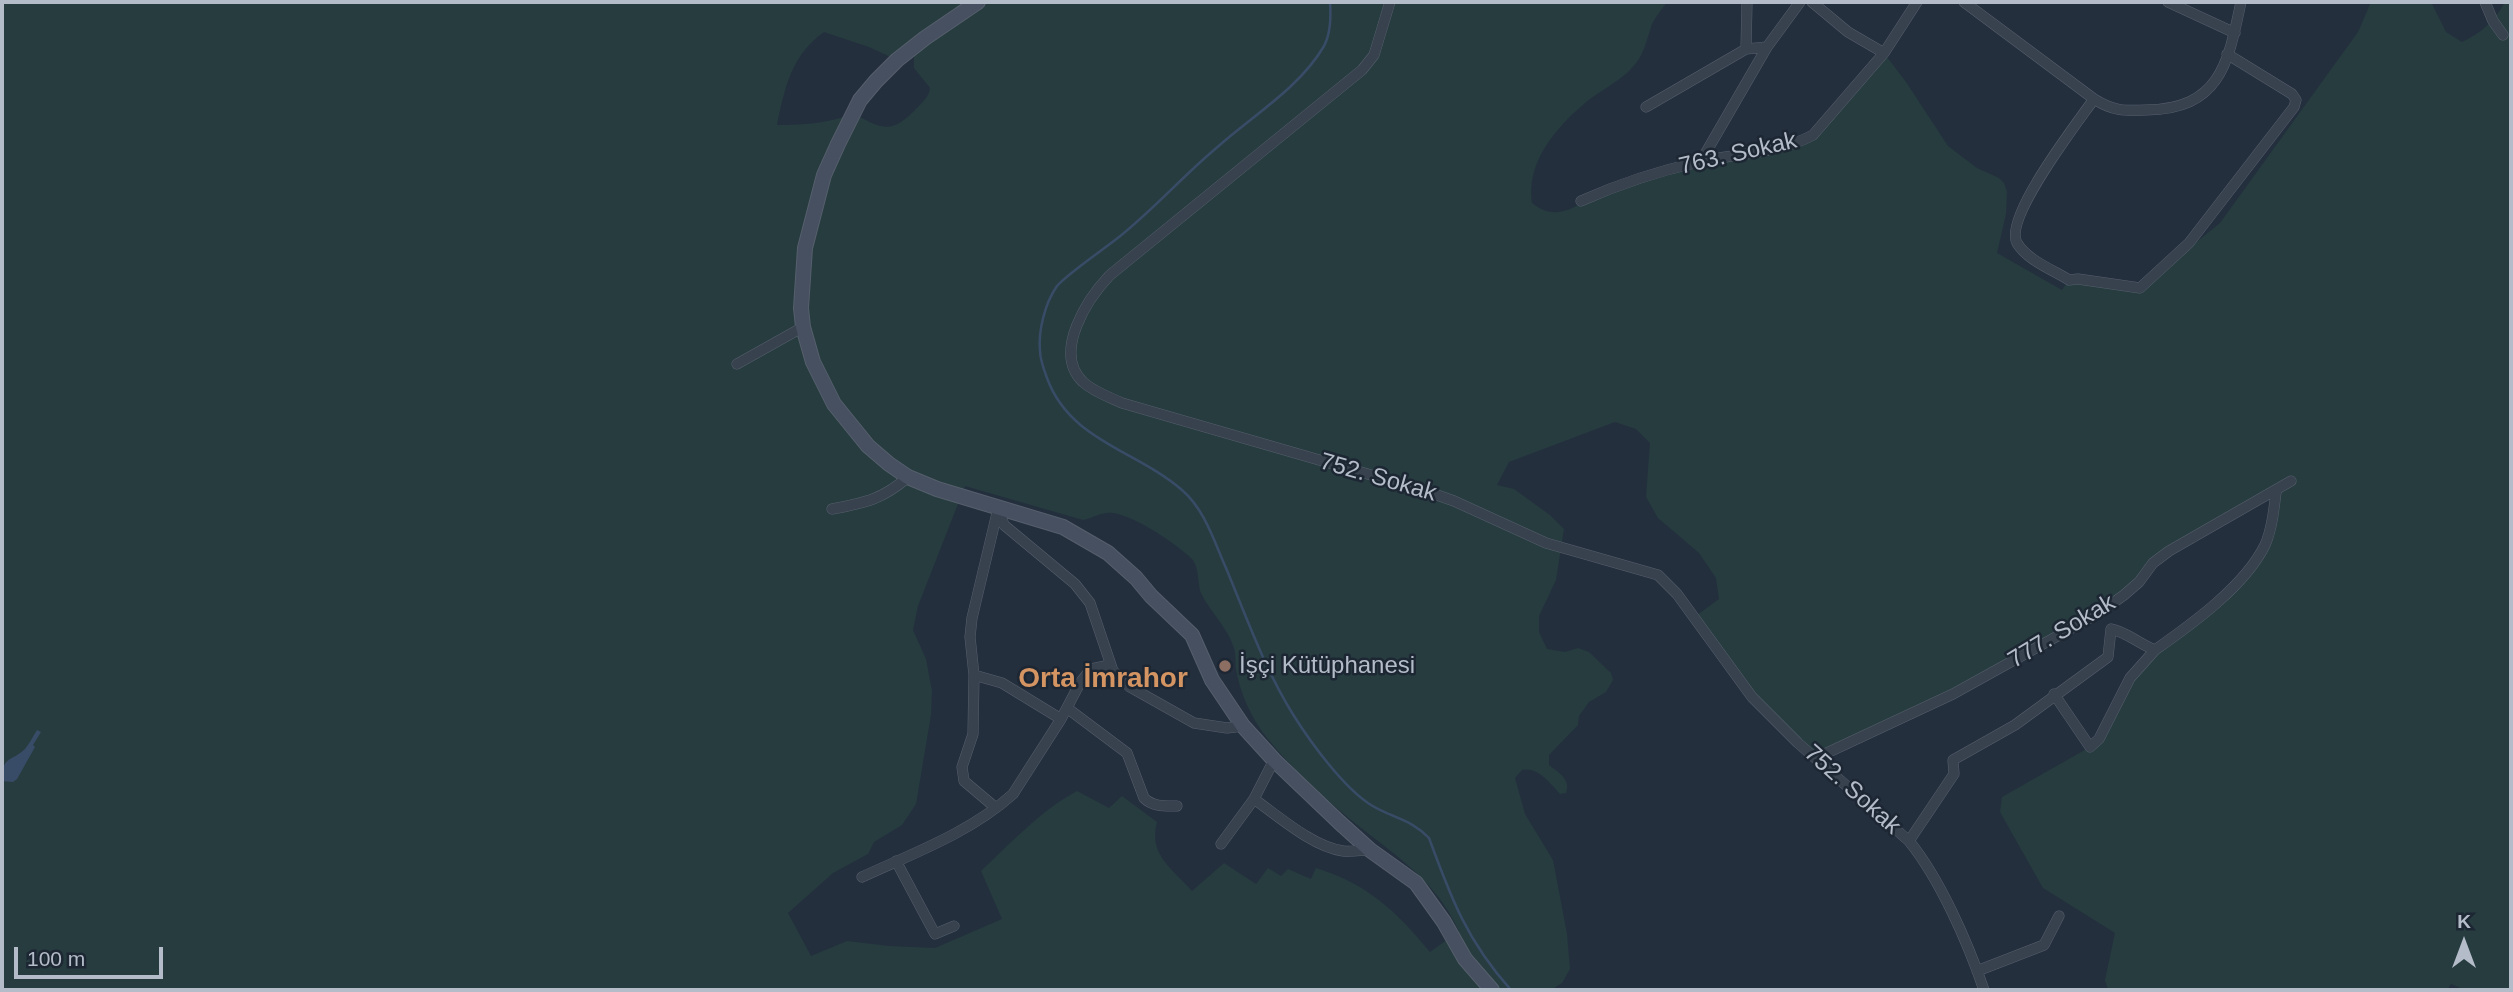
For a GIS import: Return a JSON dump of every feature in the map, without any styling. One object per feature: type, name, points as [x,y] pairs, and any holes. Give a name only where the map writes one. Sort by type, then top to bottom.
[{"type":"street","points":[[978,2],[897,60],[860,100],[824,175],[805,248],[801,286],[803,327],[813,362],[834,404],[869,446],[908,477],[937,489],[1063,527],[1108,553],[1192,635],[1212,680],[1243,726],[1370,850],[1416,883],[1444,922],[1465,959],[1492,990]]},
{"type":"street","name":"752. Sokak","points":[[1390,2],[1374,55],[1362,70],[1110,275],[1099,287],[1087,303],[1075,331],[1072,352],[1077,372],[1083,381],[1097,391],[1122,403],[1423,490],[1454,500],[1546,543],[1658,575],[1677,594],[1752,697],[1909,841],[1933,876],[1978,971],[1984,990]]},
{"type":"street","points":[[1746,49],[1747,2]]},
{"type":"street","points":[[1700,161],[1767,47],[1800,2]]},
{"type":"street","points":[[1812,2],[1848,32],[1884,53]]},
{"type":"street","name":"763. Sokak","points":[[1581,201],[1654,174],[1700,161],[1779,149],[1813,135],[1884,53],[1917,2]]},
{"type":"street","points":[[1964,2],[2109,109],[2151,110],[2177,108],[2197,100],[2219,78],[2235,33],[2241,2]]},
{"type":"street","points":[[2168,2],[2235,33]]},
{"type":"street","points":[[2485,2],[2493,21],[2504,35]]},
{"type":"street","points":[[1646,107],[1746,49],[1767,47]]},
{"type":"street","points":[[2094,99],[2048,162],[2015,229],[2016,242],[2026,254],[2073,280],[2140,288],[2189,243],[2294,107],[2292,94],[2227,54]]},
{"type":"street","points":[[737,364],[803,327]]},
{"type":"street","points":[[832,509],[876,499],[890,492],[908,477]]},
{"type":"street","name":"777. Sokak","points":[[1816,758],[1953,694],[2099,613],[2124,595],[2153,563],[2169,551],[2291,481]]},
{"type":"street","points":[[2054,694],[2090,747],[2099,739],[2130,678],[2155,650],[2224,596],[2251,566],[2266,542],[2276,492]]},
{"type":"street","points":[[998,508],[1004,525],[1075,584],[1090,603],[1113,671],[1130,687],[1194,723],[1227,728],[1243,726]]},
{"type":"street","points":[[996,807],[964,781],[962,767],[973,734],[974,675],[970,656],[972,618],[998,508]]},
{"type":"street","points":[[2099,613],[2111,628],[2121,631],[2140,645],[2155,650]]},
{"type":"street","points":[[1909,841],[1954,774],[1953,760],[2015,725],[2108,657],[2111,628]]},
{"type":"street","points":[[862,877],[976,823],[1013,794],[1061,719],[1080,683],[1091,669],[1110,664]]},
{"type":"street","points":[[974,675],[1002,683],[1061,719]]},
{"type":"street","points":[[1067,708],[1127,753],[1144,798],[1149,803],[1177,806]]},
{"type":"street","points":[[1221,844],[1254,799],[1275,760]]},
{"type":"street","points":[[1254,799],[1301,833],[1318,841],[1342,851],[1370,850]]},
{"type":"street","points":[[896,862],[935,934],[954,926]]},
{"type":"street","points":[[1978,971],[2044,944],[2059,916]]},
{"type":"green space","points":[[2,2],[1667,2],[1652,24],[1643,51],[1633,66],[1574,113],[1553,135],[1538,160],[1531,188],[1532,203],[1551,212],[1560,212],[1606,190],[1813,135],[1884,53],[1948,146],[1977,168],[2004,183],[2007,192],[2006,214],[1997,253],[2062,290],[2069,280],[2140,288],[2220,223],[2358,32],[2371,2],[2431,2],[2446,32],[2462,42],[2487,26],[2505,2],[2511,2],[2511,990],[2465,990],[2451,984],[2447,990],[2108,990],[2105,980],[2115,933],[2043,888],[2000,812],[2002,797],[2090,747],[2130,678],[2224,596],[2259,555],[2275,492],[2169,551],[2139,582],[2030,652],[1816,755],[1752,697],[1693,618],[1719,599],[1716,578],[1699,553],[1658,518],[1646,497],[1650,443],[1636,429],[1615,422],[1509,462],[1497,485],[1514,489],[1550,515],[1564,529],[1556,580],[1539,616],[1539,632],[1547,649],[1565,652],[1578,648],[1589,652],[1611,673],[1613,680],[1606,692],[1589,702],[1579,716],[1578,725],[1549,755],[1549,765],[1567,784],[1566,793],[1560,794],[1543,776],[1533,771],[1522,770],[1515,778],[1525,814],[1553,860],[1567,934],[1570,969],[1562,983],[1551,990],[2,990]],"holes":[[[824,32],[869,47],[897,60],[914,55],[914,68],[930,88],[926,98],[906,119],[892,126],[879,126],[854,114],[816,123],[777,125],[791,73],[804,51]],[[965,486],[1083,520],[1106,513],[1122,515],[1154,531],[1191,558],[1197,570],[1201,593],[1231,640],[1242,692],[1259,727],[1312,785],[1423,879],[1448,911],[1459,931],[1430,952],[1406,924],[1380,901],[1351,882],[1316,868],[1311,879],[1288,869],[1281,876],[1268,868],[1256,884],[1224,863],[1192,891],[1159,852],[1155,833],[1157,822],[1122,796],[1109,808],[1077,791],[1039,817],[981,871],[1002,919],[935,948],[847,941],[811,956],[788,913],[833,873],[868,854],[874,842],[902,825],[916,804],[931,715],[932,691],[926,659],[913,630],[918,606]]]},
{"type":"water","points":[[37,730],[41,732],[33,745],[35,747],[17,779],[13,782],[2,781],[5,763],[24,750]]},
{"type":"waterway","points":[[1330,2],[1330,24],[1326,41],[1301,76],[1202,161],[1131,227],[1057,286],[1043,317],[1041,357],[1047,378],[1071,416],[1106,443],[1164,476],[1182,490],[1197,507],[1213,537],[1265,662],[1294,716],[1309,739],[1350,788],[1371,805],[1401,819],[1429,838],[1462,918],[1483,954],[1511,990]]},
{"type":"place","name":"İşçi Kütüphanesi","points":[[1225,666]]},
{"type":"district","name":"Orta İmrahor","points":[[1103,679]]}]
